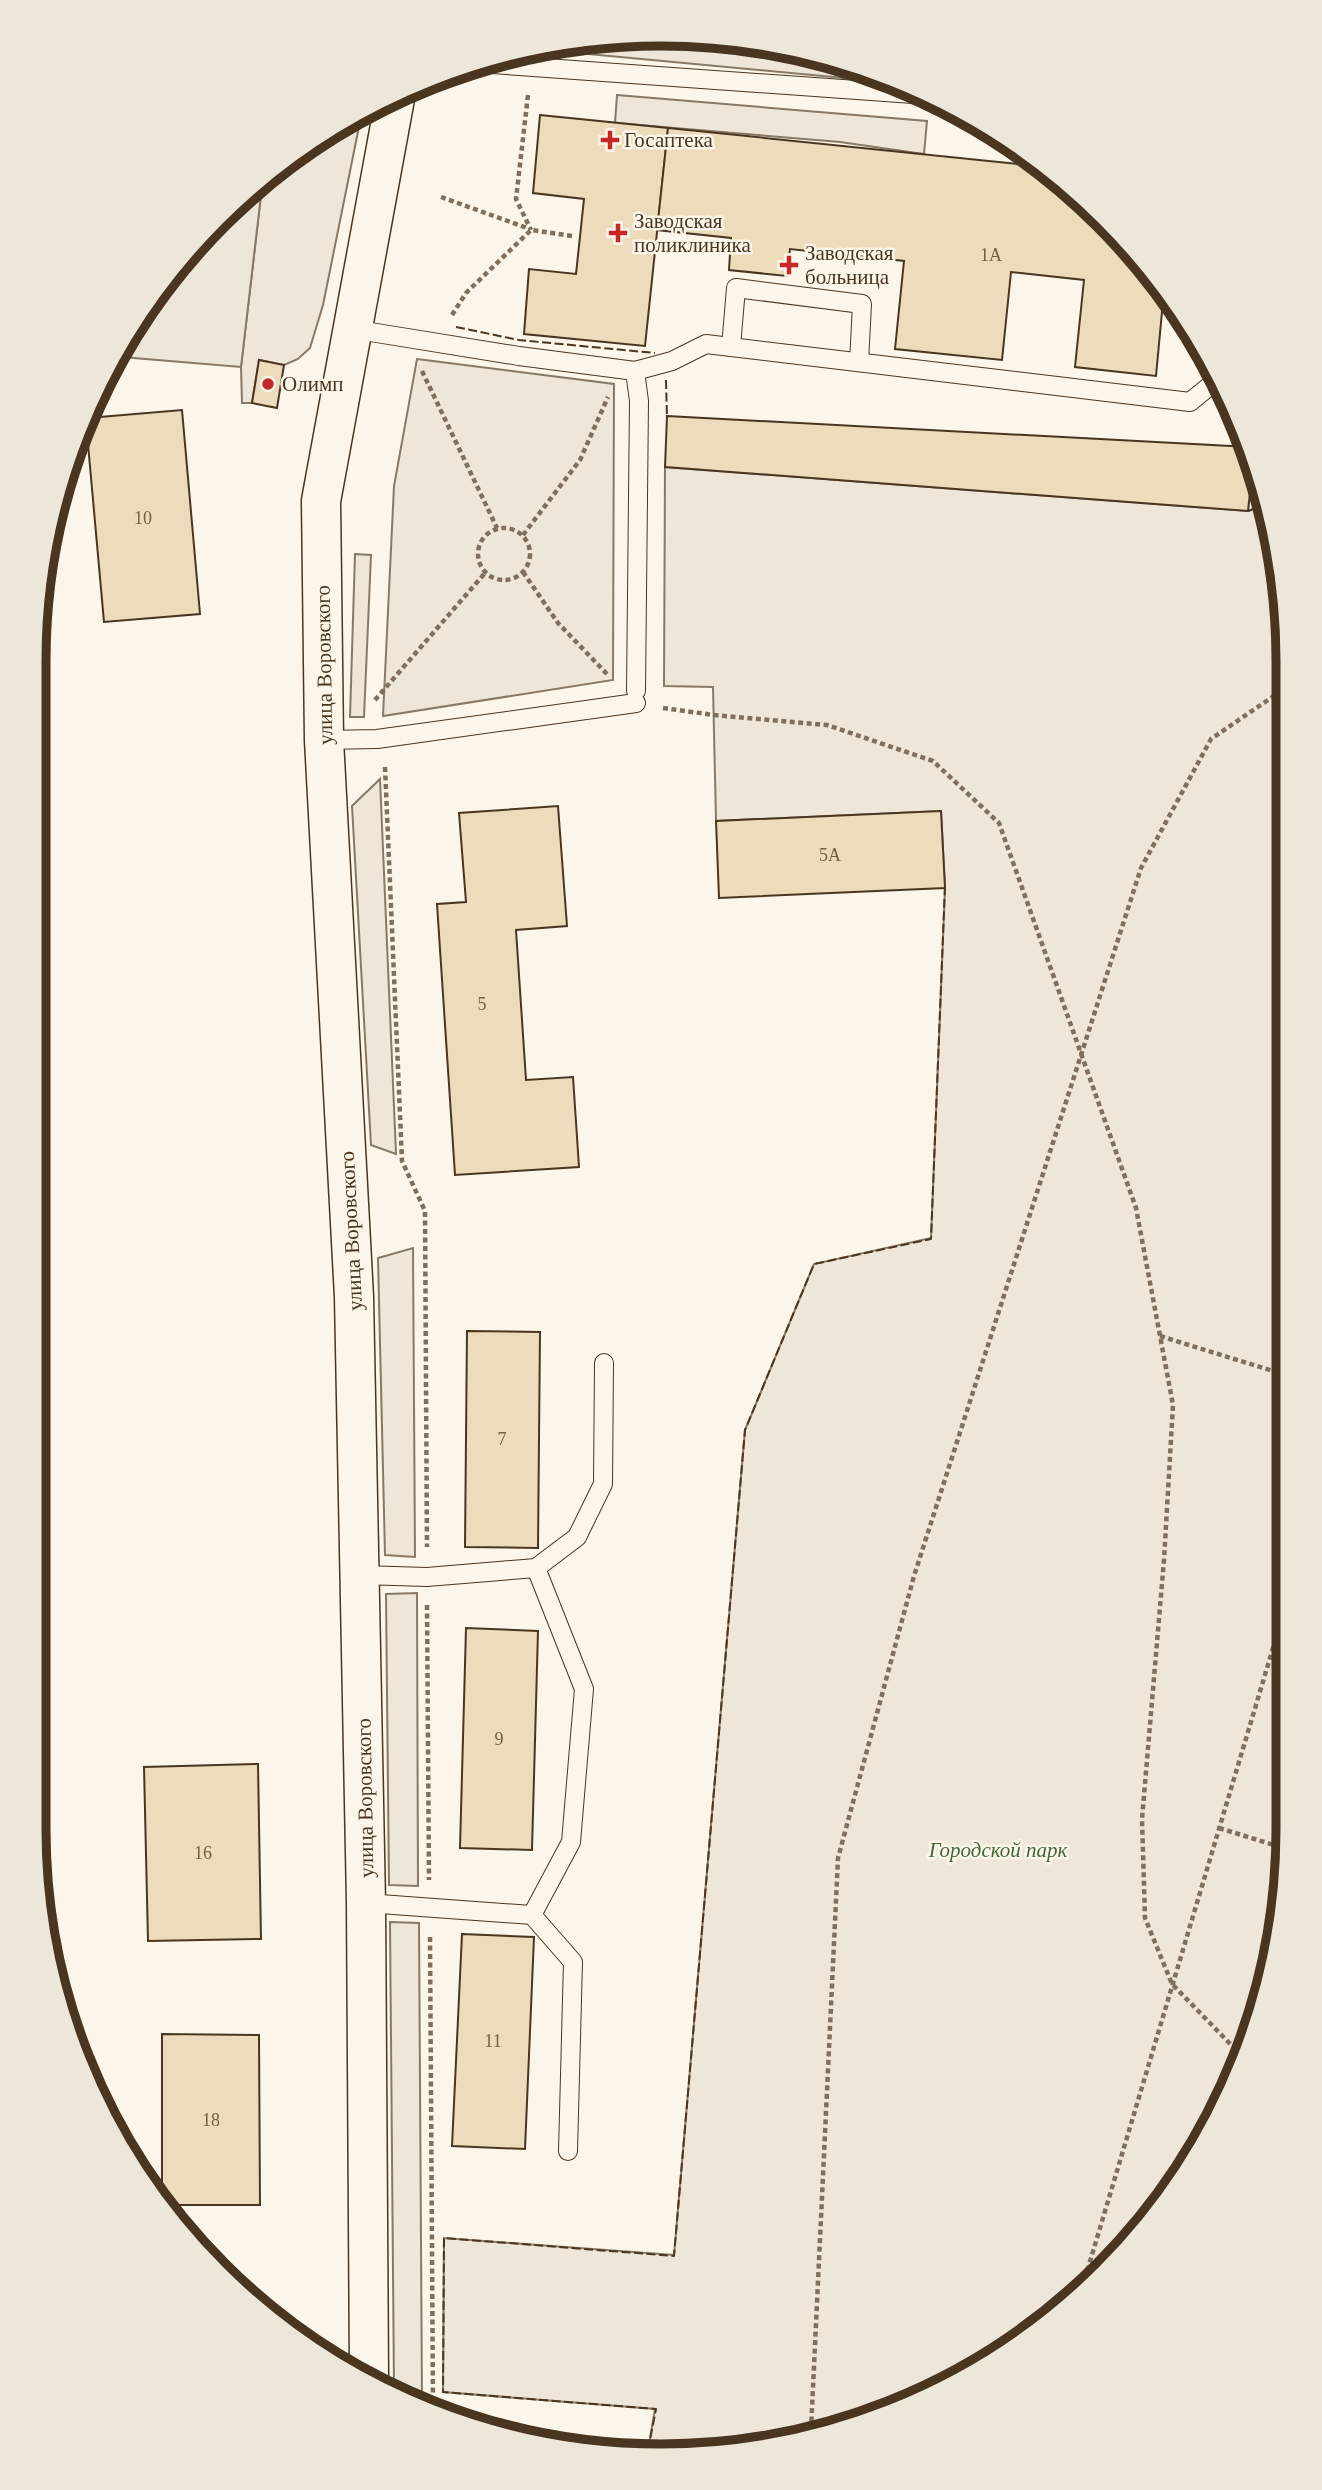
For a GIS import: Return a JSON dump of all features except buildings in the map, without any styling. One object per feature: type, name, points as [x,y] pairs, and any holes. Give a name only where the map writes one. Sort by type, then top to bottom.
[{"type":"street","name":"улица Воровского","points":[[369,2370],[366,1903],[354,1297],[324,740],[321,501],[393,107]]},
{"type":"lane","points":[[506,65],[902,94]]},
{"type":"lane","points":[[731,347],[736,288],[862,304],[859,362]]},
{"type":"lane","points":[[352,329],[519,356],[635,371],[672,361],[706,344],[1190,402],[1211,385]]},
{"type":"lane","points":[[324,740],[377,739],[636,697],[639,401],[635,371]]},
{"type":"lane","points":[[361,1575],[427,1577],[536,1568],[577,1537],[603,1484],[604,1363]]},
{"type":"lane","points":[[531,1915],[571,1842],[584,1689],[536,1568]]},
{"type":"lane","points":[[366,1903],[531,1915],[573,1962],[568,2151]]},
{"type":"path","points":[[531,67],[516,199],[531,230]]},
{"type":"path","points":[[441,197],[531,230],[572,236]]},
{"type":"path","points":[[446,325],[466,293],[531,230]]},
{"type":"path","points":[[417,359],[497,528]]},
{"type":"path","points":[[523,535],[580,460],[614,384],[635,371]]},
{"type":"path","points":[[497,528],[511,528],[523,535],[530,547],[530,561],[523,572],[511,580],[497,579],[485,573],[478,561],[478,547],[485,535],[497,528]]},
{"type":"path","points":[[523,572],[558,623],[636,697],[714,715],[827,725],[933,761],[999,823],[1136,1208],[1173,1405],[1164,1560],[1142,1819],[1145,1918],[1172,1984],[1235,2050]]},
{"type":"path","points":[[375,699],[485,573]]},
{"type":"path","points":[[811,2426],[838,1858],[914,1576],[1141,868],[1211,739],[1276,694]]},
{"type":"path","points":[[1160,1336],[1276,1371]]},
{"type":"path","points":[[1086,2273],[1276,1638]]},
{"type":"path","points":[[1219,1829],[1276,1846]]},
{"type":"green space","points":[[621,47],[701,47],[781,57],[859,78],[571,52]]},
{"type":"green space","points":[[617,95],[927,121],[924,154],[840,142],[615,123]]},
{"type":"green space","points":[[359,125],[323,305],[310,348],[298,359],[284,365],[259,360],[252,403],[242,403],[241,367],[261,193],[319,149]]},
{"type":"green space","points":[[417,359],[614,384],[613,680],[383,716],[394,486]]},
{"type":"green space","name":"Городской парк","points":[[665,467],[1248,511],[1257,507],[1271,581],[1276,661],[1276,1829],[1275,1869],[1265,1949],[1244,2027],[1230,2065],[1194,2137],[1149,2204],[1124,2235],[1067,2292],[1003,2341],[969,2362],[897,2398],[820,2424],[741,2439],[661,2444],[649,2444],[655,2409],[443,2392],[444,2238],[674,2255],[745,1430],[814,1264],[931,1238],[945,888],[941,811],[716,821],[713,687],[664,686]]},
{"type":"green space","points":[[355,554],[371,555],[364,717],[350,717]]},
{"type":"green space","points":[[380,779],[396,1154],[371,1145],[352,806]]},
{"type":"green space","points":[[413,1248],[415,1557],[385,1555],[378,1258]]},
{"type":"green space","points":[[417,1593],[418,1886],[389,1885],[386,1594]]},
{"type":"green space","points":[[390,1922],[419,1923],[422,2397],[394,2383]]},
{"type":"shaded area","points":[[261,193],[241,367],[126,357],[149,319],[198,255]]},
{"type":"fence","points":[[456,327],[519,340],[655,353]]},
{"type":"fence","points":[[666,380],[667,418]]},
{"type":"fence","points":[[1248,511],[1257,507]]},
{"type":"fence","points":[[649,2444],[656,2409],[443,2392],[444,2238],[674,2256],[745,1430],[814,1264],[931,1239],[945,885]]},
{"type":"place","name":"Госаптека","points":[[610,140]]},
{"type":"place","name":"Заводская поликлиника","points":[[618,233]]},
{"type":"place","name":"Заводская больница","points":[[789,265]]},
{"type":"place","name":"Олимп","points":[[268,384]]}]
